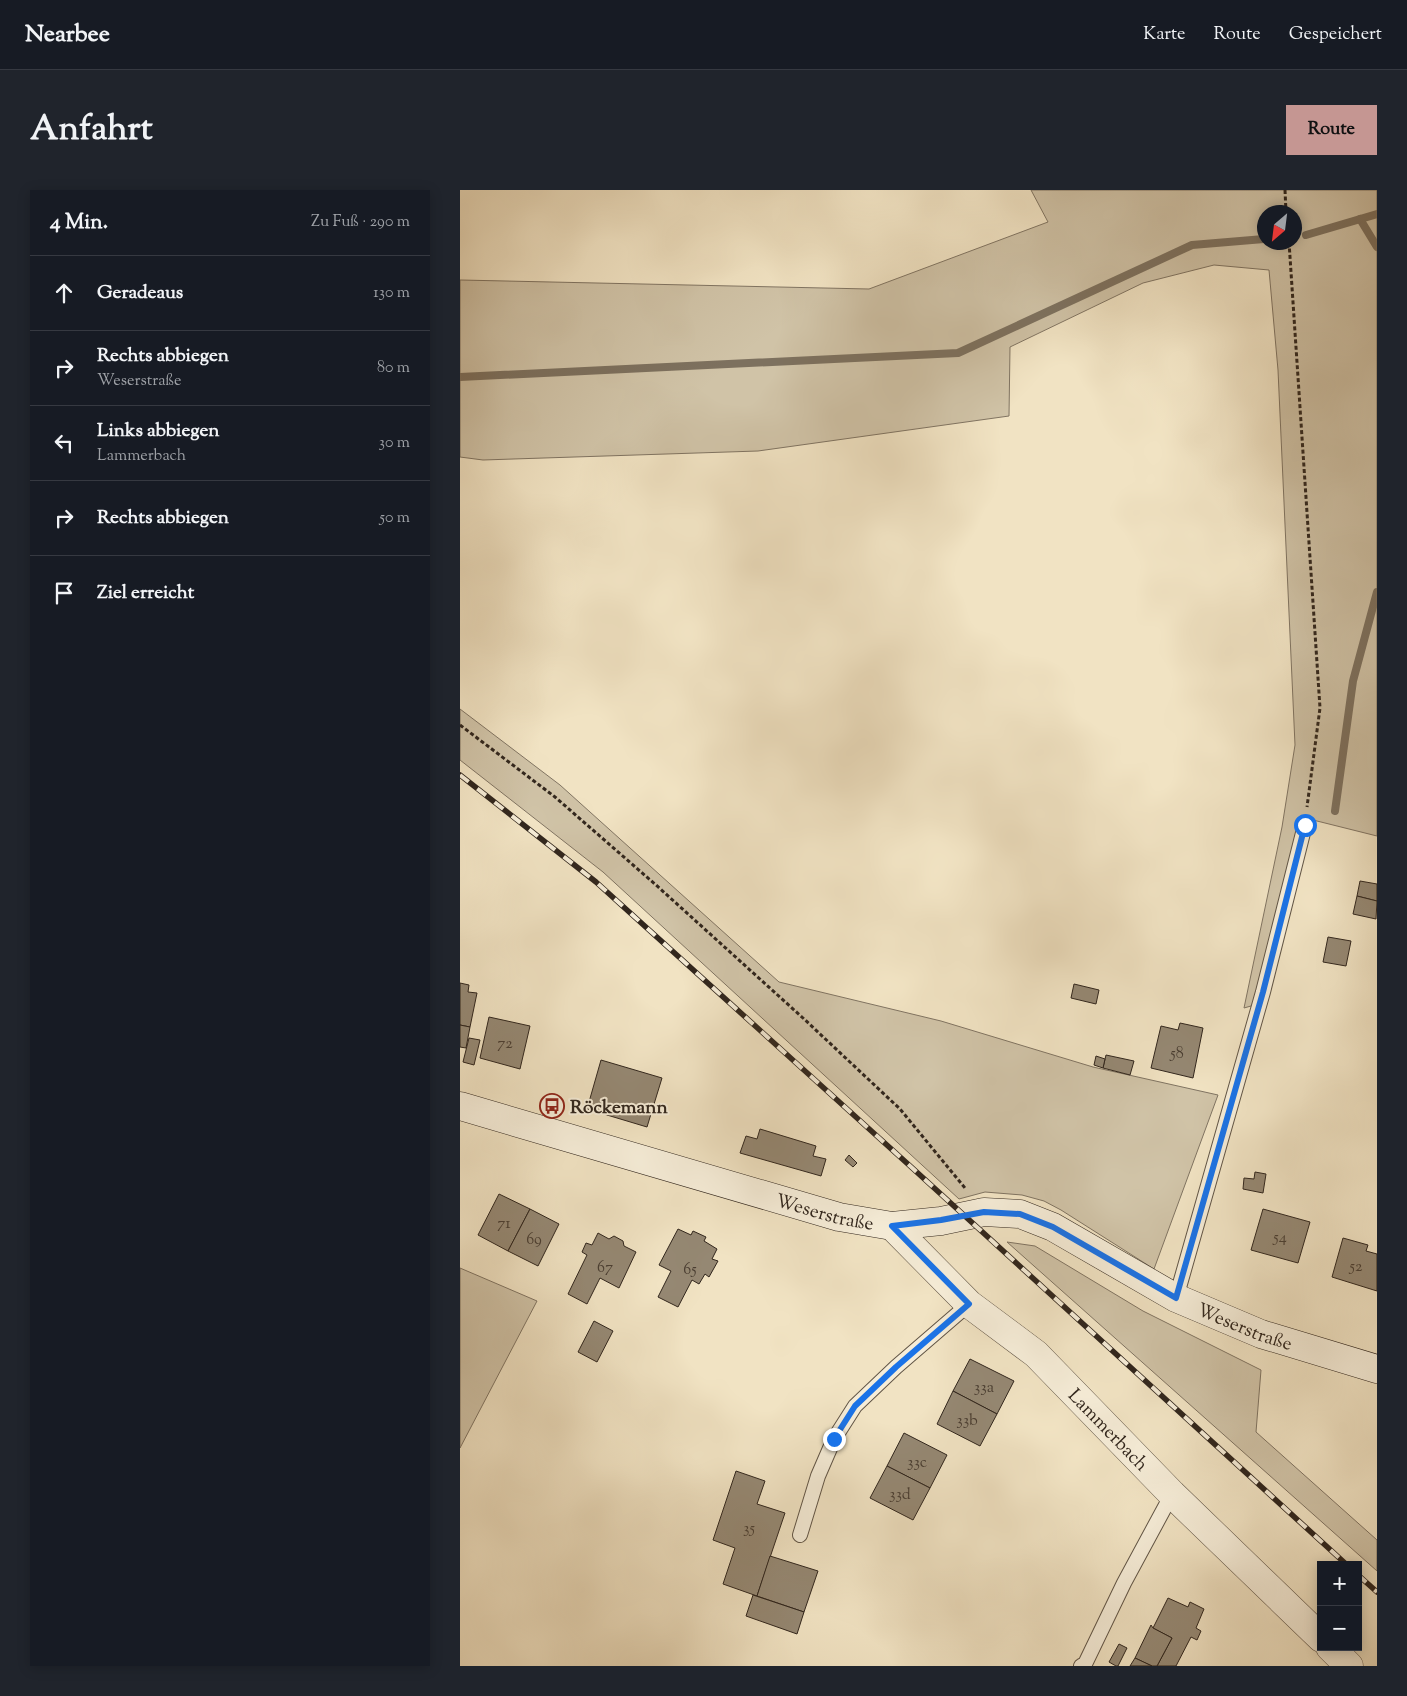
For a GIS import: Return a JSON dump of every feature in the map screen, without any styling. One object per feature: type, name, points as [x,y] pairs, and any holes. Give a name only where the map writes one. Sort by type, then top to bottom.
[{"type":"main road","name":"Weserstraße","points":[[460,1106],[839,1217],[892,1226],[984,1212],[1020,1214],[1044,1223],[1176,1298],[1261,1334],[1377,1369]]},
{"type":"main road","name":"Lammerbach","points":[[892,1226],[969,1304],[1036,1354],[1172,1494],[1317,1634]]},
{"type":"main road","points":[[1334,1651],[1349,1666]]},
{"type":"lane","points":[[1176,1298],[1263,992],[1305,825]]},
{"type":"lane","points":[[800,1535],[818,1476],[834,1439],[855,1406],[896,1367],[969,1304]]},
{"type":"lane","points":[[1081,1666],[1085,1664],[1124,1583],[1172,1494]]},
{"type":"path","points":[[1285,190],[1286,205]]},
{"type":"path","points":[[1289,250],[1320,708],[1305,825]]},
{"type":"path","points":[[460,725],[556,797],[656,885],[900,1109],[984,1212]]},
{"type":"shaded area","points":[[1031,190],[1377,190],[1377,836],[1313,820],[1258,1004],[1244,1008],[1282,827],[1295,745],[1278,370],[1269,270],[1214,265],[1143,283],[1010,347],[1009,416],[758,451],[483,460],[460,457],[460,280],[869,289],[1048,222]]},
{"type":"shaded area","points":[[460,709],[560,785],[779,982],[941,1021],[1093,1067],[1218,1095],[1154,1269],[1044,1201],[1022,1195],[985,1192],[959,1199],[603,872],[460,760]]},
{"type":"shaded area","points":[[1007,1242],[1035,1246],[1143,1311],[1261,1370],[1256,1432],[1377,1540],[1377,1571]]},
{"type":"shaded area","points":[[460,1268],[537,1301],[460,1448]]},
{"type":"building","points":[[1360,881],[1377,884],[1377,901],[1357,896]]},
{"type":"building","points":[[1357,896],[1377,901],[1376,919],[1353,914]]},
{"type":"building","points":[[1328,937],[1351,941],[1346,966],[1323,962]]},
{"type":"building","points":[[460,983],[469,985],[468,992],[477,993],[470,1027],[460,1025]]},
{"type":"building","points":[[1074,984],[1099,990],[1096,1004],[1071,998]]},
{"type":"building","points":[[489,1017],[530,1026],[520,1069],[480,1058]]},
{"type":"building","points":[[1180,1023],[1203,1028],[1193,1078],[1151,1068],[1161,1026],[1178,1030]]},
{"type":"building","points":[[460,1025],[470,1027],[466,1048],[460,1047]]},
{"type":"building","points":[[469,1038],[480,1040],[474,1065],[463,1062]]},
{"type":"building","points":[[1106,1055],[1134,1061],[1130,1075],[1103,1068]]},
{"type":"building","points":[[1096,1056],[1105,1059],[1103,1068],[1094,1065]]},
{"type":"building","points":[[601,1060],[662,1078],[647,1127],[587,1109]]},
{"type":"building","points":[[760,1129],[816,1146],[813,1156],[826,1159],[821,1176],[740,1153],[746,1136],[757,1139]]},
{"type":"building","points":[[849,1155],[857,1163],[853,1167],[845,1160]]},
{"type":"building","points":[[1255,1172],[1266,1174],[1263,1193],[1243,1189],[1244,1178],[1254,1179]]},
{"type":"building","points":[[499,1194],[530,1209],[508,1251],[478,1235]]},
{"type":"building","points":[[530,1209],[559,1224],[538,1266],[508,1251]]},
{"type":"building","points":[[1263,1209],[1310,1222],[1298,1263],[1251,1250]]},
{"type":"building","points":[[678,1229],[691,1235],[693,1231],[706,1237],[704,1241],[717,1249],[712,1259],[718,1261],[709,1277],[705,1274],[699,1284],[692,1280],[678,1307],[658,1297],[671,1271],[659,1265]]},
{"type":"building","points":[[598,1233],[609,1239],[614,1236],[623,1241],[624,1246],[636,1252],[619,1288],[600,1278],[587,1304],[568,1294],[587,1255],[582,1252],[586,1243],[592,1245]]},
{"type":"building","points":[[1343,1238],[1368,1245],[1366,1251],[1377,1254],[1377,1291],[1332,1277]]},
{"type":"building","points":[[594,1321],[613,1331],[597,1362],[578,1352]]},
{"type":"building","points":[[970,1359],[1014,1381],[997,1414],[953,1391]]},
{"type":"building","points":[[953,1391],[997,1414],[980,1446],[937,1424]]},
{"type":"building","points":[[904,1433],[947,1455],[930,1488],[887,1466]]},
{"type":"building","points":[[887,1466],[930,1488],[913,1520],[870,1498]]},
{"type":"building","points":[[736,1471],[765,1481],[757,1504],[785,1513],[757,1596],[723,1584],[735,1548],[713,1540]]},
{"type":"building","points":[[770,1556],[818,1571],[804,1612],[757,1596]]},
{"type":"building","points":[[753,1595],[804,1612],[797,1634],[746,1616]]},
{"type":"building","points":[[1168,1598],[1188,1607],[1190,1602],[1204,1609],[1196,1628],[1201,1631],[1197,1640],[1191,1637],[1176,1666],[1157,1666],[1172,1638],[1153,1628]]},
{"type":"building","points":[[1151,1625],[1172,1638],[1157,1666],[1152,1666],[1135,1658]]},
{"type":"building","points":[[1119,1644],[1127,1648],[1118,1666],[1116,1666],[1109,1662]]},
{"type":"building","points":[[1135,1658],[1152,1666],[1130,1666]]},
{"type":"waterway","points":[[1306,235],[1377,214]]},
{"type":"waterway","points":[[1360,219],[1377,247]]},
{"type":"waterway","points":[[460,377],[958,353],[1192,245],[1257,240]]},
{"type":"waterway","points":[[1335,811],[1353,681],[1377,592]]},
{"type":"railway","points":[[460,775],[596,882],[1343,1561]]},
{"type":"railway","points":[[1362,1579],[1377,1592]]},
{"type":"place","name":"Röckemann","points":[[552,1106]]},
{"type":"route","points":[[834,1439],[855,1406],[896,1367],[969,1304],[892,1226],[984,1212],[1020,1214],[1053,1227],[1176,1298],[1263,992],[1305,825]]}]
